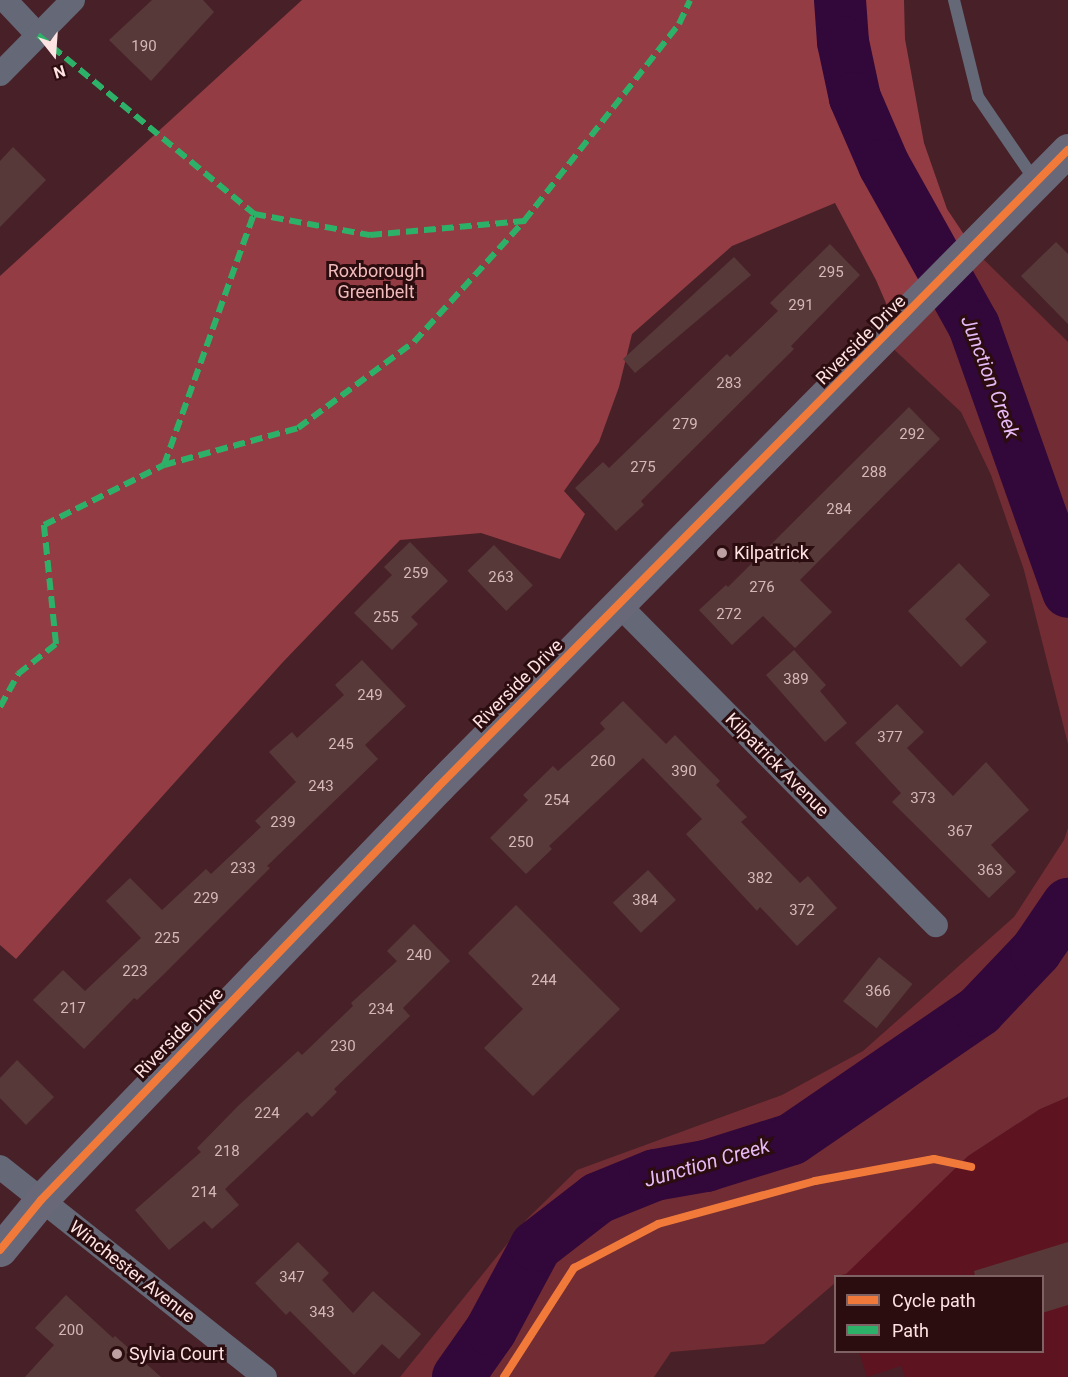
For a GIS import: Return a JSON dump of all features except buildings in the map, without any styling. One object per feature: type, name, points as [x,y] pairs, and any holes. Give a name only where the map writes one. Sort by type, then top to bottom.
[{"type":"street","points":[[5,0],[38,35]]},
{"type":"street","points":[[0,74],[73,0]]},
{"type":"street","name":"Riverside Drive","points":[[0,1250],[41,1200],[618,604],[903,321],[1068,150]]},
{"type":"street","name":"Kilpatrick Avenue","points":[[618,604],[936,925]]},
{"type":"street","name":"Winchester Avenue","points":[[0,1167],[265,1377]]},
{"type":"lane","points":[[954,0],[978,97],[1036,183]]},
{"type":"shaded area","points":[[975,251],[1068,342],[1068,744],[1024,570],[991,475],[961,412],[886,342]]},
{"type":"shaded area","points":[[1068,828],[1068,1097],[1040,1109],[968,1156],[846,1274],[834,1275],[834,1284],[764,1344],[671,1352],[654,1377],[400,1377],[527,1219],[577,1170],[782,1095],[863,1051],[1014,917],[1064,840]]},
{"type":"shaded area","points":[[1068,1097],[1068,1377],[905,1377],[901,1366],[867,1377],[859,1353],[1044,1353],[1044,1275],[843,1275],[968,1156],[1040,1109]]},
{"type":"green space","name":"Roxborough Greenbelt","points":[[302,0],[904,0],[905,39],[924,143],[947,209],[975,251],[898,331],[876,280],[835,203],[732,246],[632,334],[619,387],[599,442],[564,491],[585,514],[560,559],[481,533],[400,540],[283,662],[16,959],[0,945],[0,276]]},
{"type":"waterway","name":"Junction Creek","points":[[840,0],[843,42],[855,98],[884,165],[974,326],[1068,592]]},
{"type":"waterway","name":"Junction Creek","points":[[458,1377],[491,1330],[536,1246],[598,1198],[655,1175],[706,1166],[792,1139],[979,1011],[1036,951],[1068,904]]},
{"type":"marked path","points":[[0,707],[18,674],[56,644],[44,525],[164,465],[254,214],[370,235],[524,221],[679,24],[690,0]]},
{"type":"marked path","points":[[38,35],[254,214]]},
{"type":"marked path","points":[[164,465],[298,428],[414,342],[524,221]]},
{"type":"cycle path","points":[[0,1250],[41,1200],[438,787],[1068,150]]},
{"type":"cycle path","points":[[504,1377],[574,1268],[658,1224],[815,1181],[934,1159],[971,1167]]},
{"type":"place","name":"Kilpatrick","points":[[722,553]]},
{"type":"place","name":"Sylvia Court","points":[[117,1354]]}]
